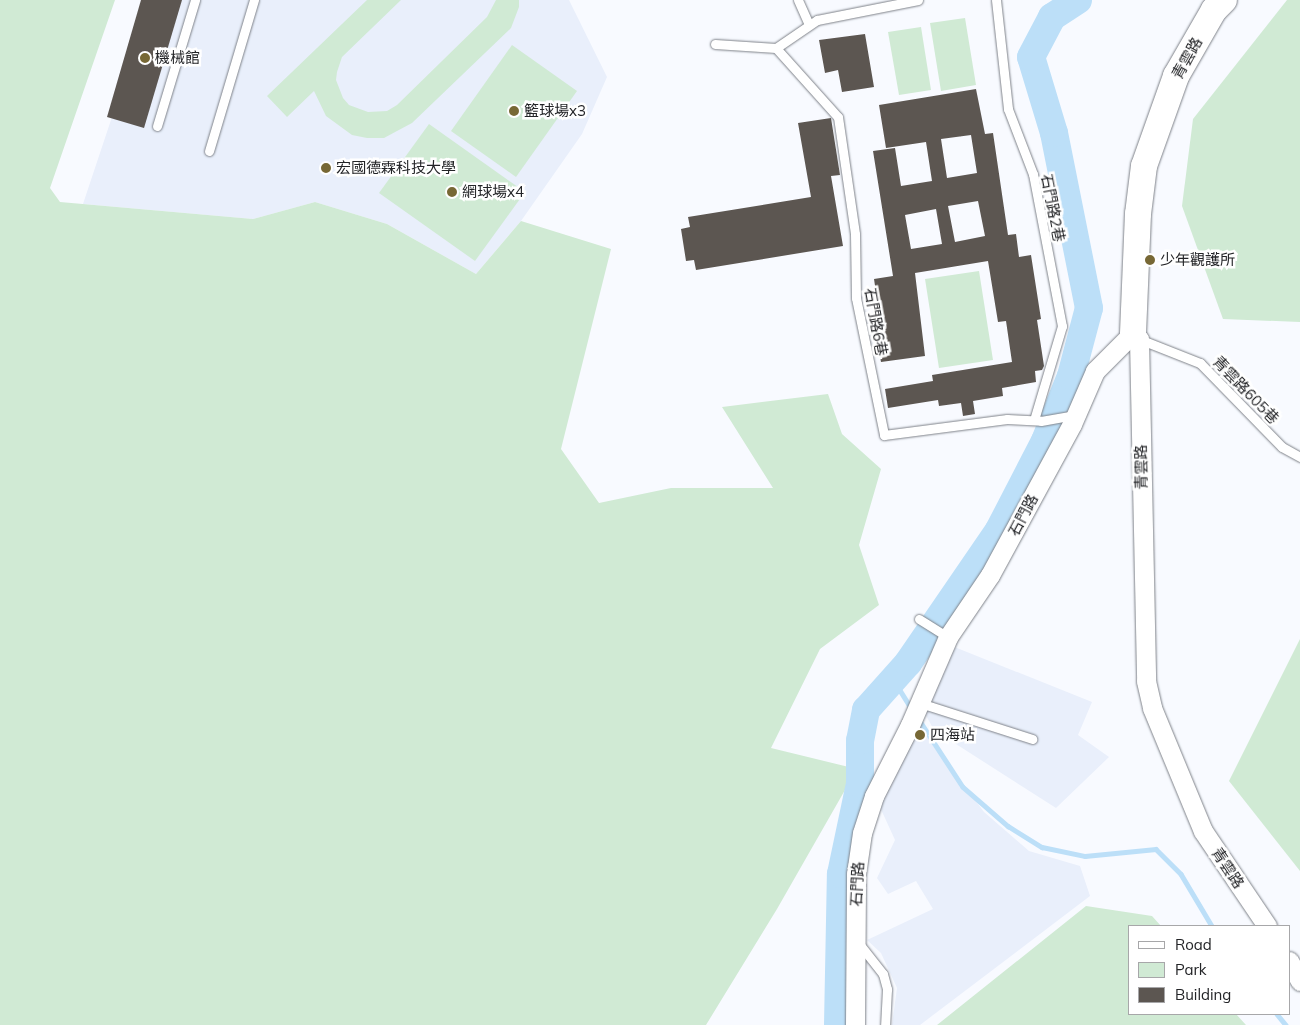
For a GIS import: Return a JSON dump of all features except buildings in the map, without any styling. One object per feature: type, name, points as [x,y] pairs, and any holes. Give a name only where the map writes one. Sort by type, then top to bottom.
[{"type":"street","name":"青雲路","points":[[1224,0],[1214,10],[1176,76],[1144,166],[1138,214],[1136,336],[1146,681],[1152,708],[1203,830],[1266,925]]},
{"type":"street","name":"石門路","points":[[855,1025],[856,874],[862,833],[874,796],[910,725],[948,637],[990,575],[1076,415],[1095,371],[1136,336]]},
{"type":"street","points":[[1290,963],[1300,982]]},
{"type":"lane","points":[[157,126],[195,0]]},
{"type":"lane","points":[[209,152],[254,0]]},
{"type":"lane","points":[[798,0],[809,26]]},
{"type":"lane","points":[[715,44],[776,48],[817,20],[899,2],[918,0]]},
{"type":"lane","name":"石門路2巷","points":[[996,0],[1008,109],[1033,174],[1062,326],[1038,421]]},
{"type":"lane","name":"石門路6巷","points":[[776,48],[838,118],[855,234],[856,298],[884,435],[1007,419],[1038,421]]},
{"type":"lane","name":"青雲路605巷","points":[[1136,336],[1200,363],[1282,447],[1300,457]]},
{"type":"lane","points":[[1038,421],[1076,415]]},
{"type":"lane","points":[[919,619],[948,637]]},
{"type":"lane","points":[[920,703],[1032,739]]},
{"type":"lane","points":[[855,939],[883,974],[887,989],[885,1025]]},
{"type":"shaded area","name":"宏國德霖科技大學","points":[[151,0],[569,0],[607,77],[582,134],[521,221],[476,274],[387,224],[315,202],[253,219],[83,204]]},
{"type":"shaded area","points":[[952,646],[1092,702],[1078,735],[1109,757],[1056,808],[934,730],[923,710]]},
{"type":"shaded area","points":[[917,722],[984,812],[1029,851],[1080,866],[1090,896],[920,1025],[892,1025],[897,988],[881,953],[867,940],[933,909],[916,881],[888,894],[877,878],[895,840],[879,805]]},
{"type":"green space","points":[[0,0],[115,0],[50,188],[60,202],[253,219],[315,202],[387,224],[476,274],[521,221],[611,249],[561,449],[599,503],[671,488],[773,488],[722,407],[828,394],[842,434],[881,469],[859,545],[879,605],[820,649],[771,748],[857,769],[777,909],[706,1025],[0,1025]]},
{"type":"green space","points":[[367,0],[401,0],[342,57],[337,72],[336,80],[343,98],[349,105],[368,112],[387,111],[397,105],[487,17],[496,0],[519,0],[519,7],[511,28],[412,123],[384,138],[367,138],[352,135],[326,116],[314,91],[287,117],[267,96]]},
{"type":"green space","points":[[1287,0],[1300,0],[1300,322],[1223,319],[1182,206],[1193,119]]},
{"type":"green space","points":[[965,18],[976,85],[941,91],[930,23]]},
{"type":"green space","points":[[921,27],[931,90],[899,95],[888,32]]},
{"type":"green space","name":"籃球場x3","points":[[512,45],[577,91],[516,177],[451,131]]},
{"type":"green space","name":"網球場x4","points":[[429,124],[525,192],[475,261],[379,193]]},
{"type":"green space","points":[[979,271],[993,360],[939,368],[925,279]]},
{"type":"green space","points":[[1300,639],[1300,871],[1229,781]]},
{"type":"green space","points":[[1086,906],[1152,916],[1160,925],[1128,925],[1128,1015],[1237,1015],[1246,1025],[937,1025]]},
{"type":"waterway","points":[[838,1025],[841,874],[860,784],[860,741],[866,710],[908,663],[999,530],[1045,441],[1071,376],[1089,308],[1054,133],[1031,57],[1052,17],[1078,0]]},
{"type":"waterway","points":[[893,679],[911,708]]},
{"type":"waterway","points":[[918,718],[963,787],[1008,826],[1042,847],[1085,856],[1156,849],[1181,874],[1211,925]]},
{"type":"waterway","points":[[1278,1015],[1286,1025]]},
{"type":"place","name":"機械館","points":[[145,58]]},
{"type":"place","name":"籃球場x3","points":[[514,111]]},
{"type":"place","name":"宏國德霖科技大學","points":[[326,168]]},
{"type":"place","name":"網球場x4","points":[[452,192]]},
{"type":"place","name":"少年觀護所","points":[[1150,260]]},
{"type":"place","name":"四海站","points":[[920,735]]}]
